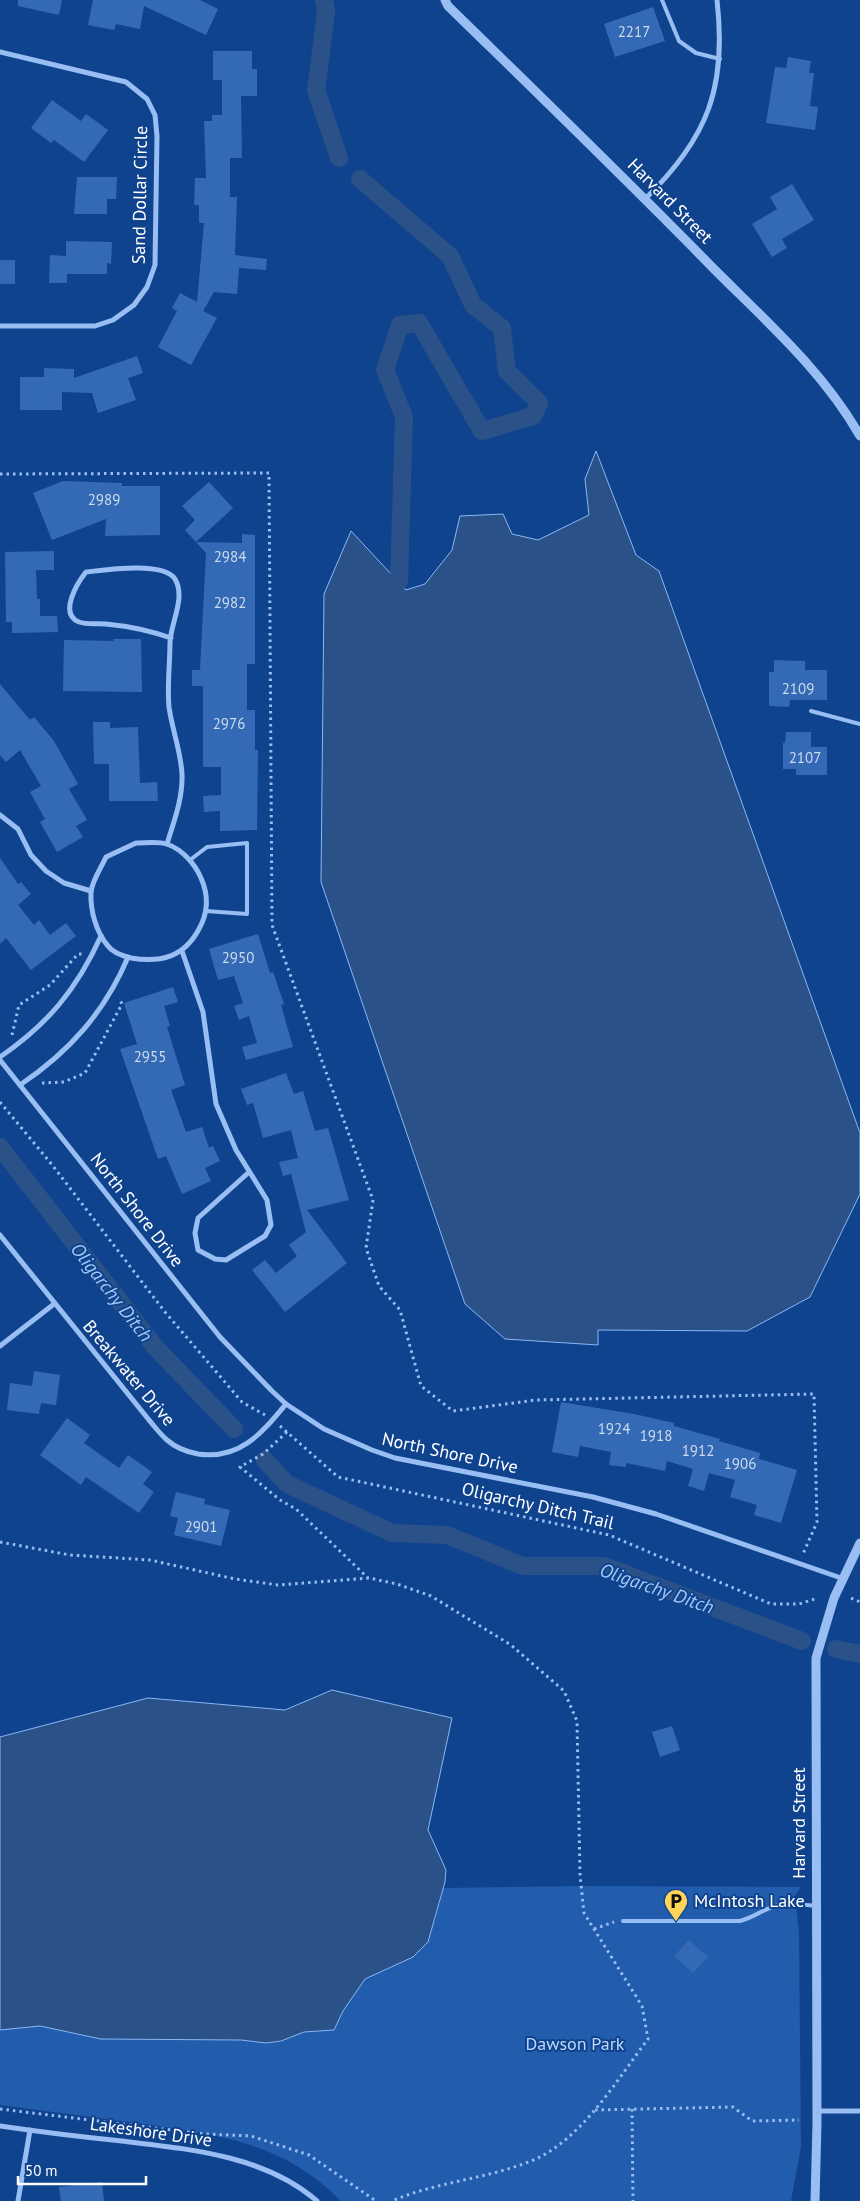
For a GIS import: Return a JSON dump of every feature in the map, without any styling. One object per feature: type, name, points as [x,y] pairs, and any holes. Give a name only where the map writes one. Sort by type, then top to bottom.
[{"type":"street","name":"Harvard Street","points":[[439,0],[446,3],[812,367],[848,416],[860,436]]},
{"type":"street","points":[[645,199],[670,174],[695,139],[707,116],[718,76],[720,59],[722,36],[718,0]]},
{"type":"street","name":"Sand Dollar Circle","points":[[0,52],[126,82],[147,99],[155,115],[157,136],[155,265],[147,288],[134,305],[113,320],[95,326],[0,326]]},
{"type":"street","points":[[167,844],[178,810],[182,774],[169,705],[170,638],[178,610],[178,589],[174,578],[166,572],[124,567],[86,572],[76,585],[72,594],[71,608],[74,618],[78,621],[106,624],[170,638]]},
{"type":"street","points":[[0,815],[18,829],[30,855],[46,871],[64,883],[91,892]]},
{"type":"street","points":[[136,843],[167,844],[190,860],[195,865],[206,891],[206,911],[197,933],[182,951],[174,956],[158,960],[128,957],[108,947],[94,919],[91,892],[106,857],[136,843]]},
{"type":"street","points":[[0,1058],[27,1038],[61,1004],[82,975],[102,936]]},
{"type":"street","points":[[182,951],[203,1012],[216,1104],[248,1173],[267,1200],[271,1225],[265,1236],[236,1255],[226,1260],[215,1259],[198,1250],[195,1233],[198,1218],[248,1173]]},
{"type":"street","points":[[20,1085],[50,1065],[85,1031],[114,986],[128,957]]},
{"type":"street","name":"North Shore Drive","points":[[0,1058],[220,1337],[286,1404],[324,1429],[395,1458],[593,1497],[656,1514],[844,1579]]},
{"type":"street","name":"Breakwater Drive","points":[[0,1235],[148,1420],[168,1441],[186,1452],[213,1456],[229,1452],[250,1442],[273,1420],[286,1404]]},
{"type":"street","points":[[0,1346],[54,1304]]},
{"type":"street","name":"Harvard Street","points":[[815,2201],[817,2110],[816,1658],[831,1606],[860,1543]]},
{"type":"street","points":[[817,2110],[860,2111]]},
{"type":"street","name":"Lakeshore Drive","points":[[0,2126],[214,2154],[264,2171],[305,2191],[317,2201]]},
{"type":"street","points":[[18,2201],[30,2130]]},
{"type":"lane","points":[[662,0],[680,41],[696,54],[720,59]]},
{"type":"lane","points":[[811,711],[860,724]]},
{"type":"lane","points":[[190,860],[207,847],[247,844],[247,914],[206,911]]},
{"type":"lane","points":[[623,1921],[740,1922],[754,1918],[774,1906],[791,1904],[816,1906]]},
{"type":"path","points":[[0,474],[269,473],[272,925],[373,1200],[366,1248],[379,1286],[400,1310],[421,1386],[453,1411],[536,1400],[814,1394],[817,1522],[799,1564]]},
{"type":"path","points":[[11,1040],[19,1005],[50,986],[78,954],[93,954]]},
{"type":"path","points":[[42,1083],[64,1082],[85,1073],[122,1004],[114,986]]},
{"type":"path","name":"Oligarchy Ditch Trail","points":[[0,1102],[165,1312],[242,1402],[273,1420],[338,1477],[609,1535],[771,1604],[799,1604],[818,1598]]},
{"type":"path","points":[[288,1432],[263,1454],[240,1466],[280,1500],[296,1508],[369,1578]]},
{"type":"path","points":[[0,1542],[70,1555],[150,1560],[235,1579],[278,1585],[369,1578],[397,1584],[431,1596],[511,1645],[564,1691],[577,1721],[580,1875],[584,1913],[642,2006],[648,2039],[594,2110],[559,2146],[531,2161],[412,2192],[392,2201]]},
{"type":"path","points":[[851,1598],[860,1602]]},
{"type":"path","points":[[594,1929],[606,1924],[623,1921]]},
{"type":"path","points":[[0,2108],[205,2134],[251,2136],[309,2155],[376,2201]]},
{"type":"path","points":[[594,2110],[733,2108],[752,2121],[799,2120]]},
{"type":"path","points":[[632,2109],[633,2201]]},
{"type":"green space","name":"Dawson Park","points":[[585,1886],[801,1887],[795,1896],[799,1933],[801,2147],[791,2201],[341,2201],[318,2181],[295,2165],[271,2153],[246,2144],[193,2131],[0,2105],[0,2030],[40,2026],[101,2039],[241,2040],[266,2043],[281,2041],[304,2032],[334,2030],[343,2011],[365,1979],[385,1968],[435,1921],[443,1888]]},
{"type":"shaded area","points":[[596,451],[636,555],[659,571],[860,1133],[860,1194],[810,1297],[747,1331],[598,1330],[598,1345],[505,1339],[465,1304],[321,882],[324,594],[351,531],[406,590],[425,584],[452,550],[460,516],[503,514],[512,534],[538,540],[589,515],[585,479]]},
{"type":"shaded area","points":[[332,1690],[452,1718],[428,1830],[446,1870],[445,1882],[428,1942],[413,1957],[365,1979],[343,2011],[334,2030],[304,2032],[281,2041],[266,2043],[241,2040],[101,2039],[40,2026],[0,2030],[0,1737],[148,1698],[285,1710]]},
{"type":"building","points":[[18,0],[62,0],[59,15],[18,6]]},
{"type":"building","points":[[93,0],[200,0],[218,9],[206,35],[144,6],[140,29],[116,24],[114,30],[88,25]]},
{"type":"building","points":[[653,7],[665,41],[615,57],[604,24]]},
{"type":"building","points":[[213,51],[252,51],[252,69],[257,69],[257,96],[241,96],[242,158],[230,158],[230,197],[237,197],[235,255],[267,259],[266,270],[239,268],[237,294],[214,292],[203,311],[217,318],[191,365],[158,347],[177,311],[172,308],[180,293],[197,302],[204,223],[199,223],[199,205],[194,205],[195,178],[206,178],[204,121],[212,121],[212,115],[222,115],[222,80],[213,80]]},
{"type":"building","points":[[788,57],[811,61],[809,73],[814,73],[810,106],[818,107],[815,130],[766,123],[775,67],[786,68]]},
{"type":"building","points":[[52,100],[81,121],[86,114],[108,130],[84,162],[54,140],[51,143],[31,128]]},
{"type":"building","points":[[77,177],[117,177],[116,199],[107,199],[107,214],[74,214]]},
{"type":"building","points":[[792,184],[814,220],[782,239],[787,248],[772,257],[752,224],[777,209],[770,197]]},
{"type":"building","points":[[66,241],[112,242],[111,264],[107,263],[107,274],[67,274],[67,283],[49,283],[50,255],[66,256]]},
{"type":"building","points":[[0,260],[15,260],[15,284],[0,284]]},
{"type":"building","points":[[137,356],[143,373],[128,378],[136,400],[98,413],[92,393],[62,392],[62,410],[20,410],[20,377],[44,377],[44,368],[74,369],[74,378]]},
{"type":"building","points":[[63,481],[122,483],[122,486],[160,486],[160,535],[105,536],[106,519],[52,540],[33,493]]},
{"type":"building","points":[[209,482],[233,508],[196,542],[242,543],[242,534],[255,535],[255,664],[247,664],[247,710],[255,710],[255,750],[258,750],[257,830],[220,831],[220,811],[204,812],[203,796],[221,795],[221,767],[203,767],[203,686],[192,686],[192,670],[200,670],[206,553],[185,530],[195,520],[182,506]]},
{"type":"building","points":[[54,551],[54,570],[36,570],[37,599],[40,599],[40,616],[57,616],[58,632],[12,633],[12,622],[6,622],[5,552]]},
{"type":"building","points":[[113,639],[141,639],[142,692],[63,691],[64,640],[114,641]]},
{"type":"building","points":[[774,660],[805,661],[805,670],[827,670],[827,700],[790,700],[789,707],[769,706],[769,672],[774,672]]},
{"type":"building","points":[[0,684],[30,720],[34,717],[54,741],[78,784],[69,789],[87,820],[76,826],[83,837],[57,852],[40,822],[45,819],[30,792],[41,786],[20,750],[6,762],[0,755]]},
{"type":"building","points":[[93,722],[110,722],[110,728],[138,727],[140,783],[157,782],[158,801],[109,801],[109,764],[94,764]]},
{"type":"building","points":[[786,732],[811,732],[811,747],[827,747],[827,775],[796,775],[796,769],[783,769],[783,743],[785,743]]},
{"type":"building","points":[[0,858],[18,884],[21,882],[31,894],[18,905],[34,925],[39,920],[50,935],[66,923],[76,936],[31,970],[6,938],[0,944]]},
{"type":"building","points":[[258,934],[270,973],[273,972],[284,1004],[281,1005],[293,1047],[246,1060],[242,1047],[257,1043],[249,1016],[239,1020],[234,1006],[243,1003],[234,976],[218,980],[209,949]]},
{"type":"building","points":[[173,987],[178,1002],[164,1006],[170,1026],[167,1027],[185,1085],[171,1090],[186,1132],[202,1127],[209,1148],[213,1146],[220,1161],[205,1168],[211,1181],[182,1194],[166,1156],[158,1159],[120,1049],[137,1044],[124,1003]]},
{"type":"building","points":[[286,1073],[294,1094],[303,1091],[315,1131],[328,1128],[349,1200],[307,1210],[347,1263],[285,1312],[252,1270],[265,1260],[276,1273],[297,1256],[289,1245],[306,1232],[291,1174],[283,1176],[279,1162],[298,1158],[291,1130],[263,1138],[253,1103],[247,1105],[241,1089]]},
{"type":"building","points":[[34,1371],[60,1375],[56,1405],[41,1403],[39,1414],[7,1410],[10,1383],[32,1386]]},
{"type":"building","points":[[561,1402],[634,1414],[674,1423],[674,1426],[760,1453],[759,1459],[797,1470],[781,1523],[754,1515],[757,1505],[730,1497],[735,1480],[709,1473],[704,1491],[688,1486],[693,1469],[667,1461],[665,1471],[626,1463],[626,1467],[609,1465],[611,1452],[580,1446],[578,1457],[552,1452]]},
{"type":"building","points":[[67,1418],[90,1435],[84,1443],[119,1468],[128,1455],[152,1472],[143,1484],[154,1492],[139,1513],[86,1477],[81,1485],[40,1455]]},
{"type":"building","points":[[176,1492],[205,1499],[204,1504],[230,1510],[221,1546],[174,1535],[178,1518],[170,1516]]},
{"type":"building","points":[[672,1726],[680,1750],[660,1757],[652,1732]]},
{"type":"building","points":[[689,1940],[708,1957],[693,1973],[674,1956]]},
{"type":"building","points":[[102,2182],[104,2201],[61,2201],[59,2187]]},
{"type":"waterway","points":[[324,0],[326,12],[316,90],[339,158]]},
{"type":"waterway","points":[[360,179],[450,256],[473,305],[502,328],[507,371],[539,403],[533,416],[482,431],[419,323],[400,325],[385,370],[404,417],[399,581]]},
{"type":"waterway","name":"Oligarchy Ditch","points":[[0,1147],[155,1347],[234,1429]]},
{"type":"waterway","name":"Oligarchy Ditch","points":[[265,1460],[287,1484],[392,1533],[447,1535],[523,1566],[604,1566],[802,1641]]},
{"type":"waterway","name":"Oligarchy Ditch","points":[[836,1649],[860,1654]]},
{"type":"place","name":"McIntosh Lake","points":[[676,1922]]}]
